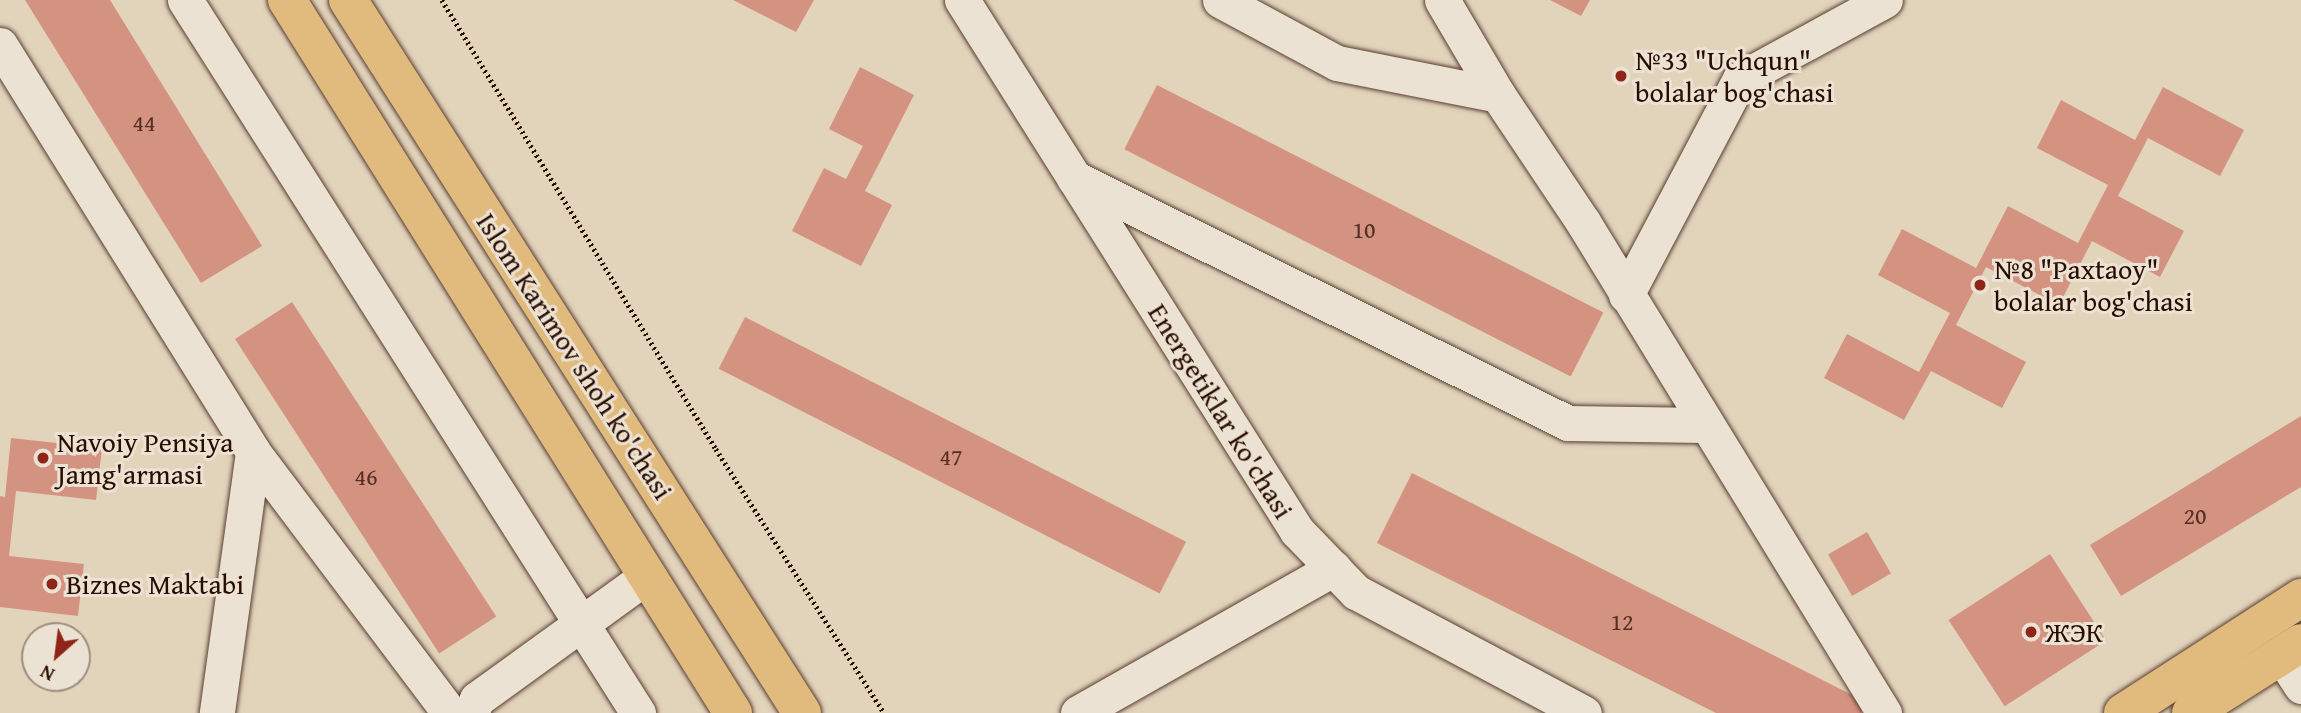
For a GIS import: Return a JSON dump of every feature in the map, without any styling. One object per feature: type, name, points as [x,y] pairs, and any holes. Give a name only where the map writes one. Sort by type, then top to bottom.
[{"type":"main road","name":"Islom Karimov shoh ko'chasi","points":[[287,0],[733,713]]},
{"type":"main road","name":"Islom Karimov shoh ko'chasi","points":[[348,0],[802,713]]},
{"type":"main road","points":[[2123,713],[2301,598]]},
{"type":"main road","points":[[2191,713],[2294,661]]},
{"type":"street","points":[[185,0],[637,712]]},
{"type":"street","name":"Energetiklar ko'chasi","points":[[962,0],[1297,531],[1356,592],[1584,713]]},
{"type":"street","points":[[1220,0],[1337,63],[1499,94]]},
{"type":"street","points":[[1442,0],[1884,713]]},
{"type":"street","points":[[1626,295],[1740,79],[1885,0]]},
{"type":"street","points":[[0,45],[253,452],[450,713]]},
{"type":"street","points":[[1074,178],[1568,423],[1705,425]]},
{"type":"street","points":[[217,713],[253,452]]},
{"type":"street","points":[[1078,713],[1334,568]]},
{"type":"street","points":[[471,713],[477,699],[582,626],[647,576]]},
{"type":"path","points":[[442,0],[716,449],[884,713]]},
{"type":"building","points":[[25,0],[110,0],[262,246],[201,283]]},
{"type":"building","points":[[733,0],[814,0],[796,32]]},
{"type":"building","points":[[1550,0],[1590,0],[1581,16]]},
{"type":"building","points":[[860,67],[914,95],[865,191],[892,205],[861,266],[792,231],[824,168],[846,179],[863,146],[829,129]]},
{"type":"building","points":[[1157,85],[1603,312],[1571,377],[1124,149]]},
{"type":"building","points":[[2163,87],[2244,130],[2220,176],[2148,138],[2118,196],[2184,231],[2160,277],[2092,241],[2059,305],[1986,267],[1956,325],[2026,362],[2002,408],[1931,371],[1904,420],[1824,378],[1847,334],[1919,372],[1950,313],[1878,275],[1902,229],[1976,268],[2008,206],[2078,243],[2108,185],[2037,148],[2061,100],[2135,140]]},
{"type":"building","points":[[292,302],[496,617],[439,654],[235,339]]},
{"type":"building","points":[[745,317],[1186,542],[1160,593],[719,369]]},
{"type":"building","points":[[2301,416],[2301,487],[2121,596],[2090,545]]},
{"type":"building","points":[[11,438],[102,448],[96,500],[16,491],[9,556],[84,564],[78,616],[0,607],[0,496],[5,497]]},
{"type":"building","points":[[1412,473],[1866,702],[1861,713],[1716,713],[1377,543]]},
{"type":"building","points":[[1867,532],[1891,574],[1852,596],[1828,554]]},
{"type":"building","points":[[2050,554],[2106,640],[2005,706],[1949,620]]},
{"type":"place","name":"№33 \"Uchqun\" bolalar bog'chasi","points":[[1621,76]]},
{"type":"place","name":"№8 \"Paxtaoy\" bolalar bog'chasi","points":[[1980,285]]},
{"type":"place","name":"Navoiy Pensiya Jamg'armasi","points":[[43,458]]},
{"type":"place","name":"Biznes Maktabi","points":[[52,584]]},
{"type":"place","name":"ЖЭК","points":[[2031,632]]}]
